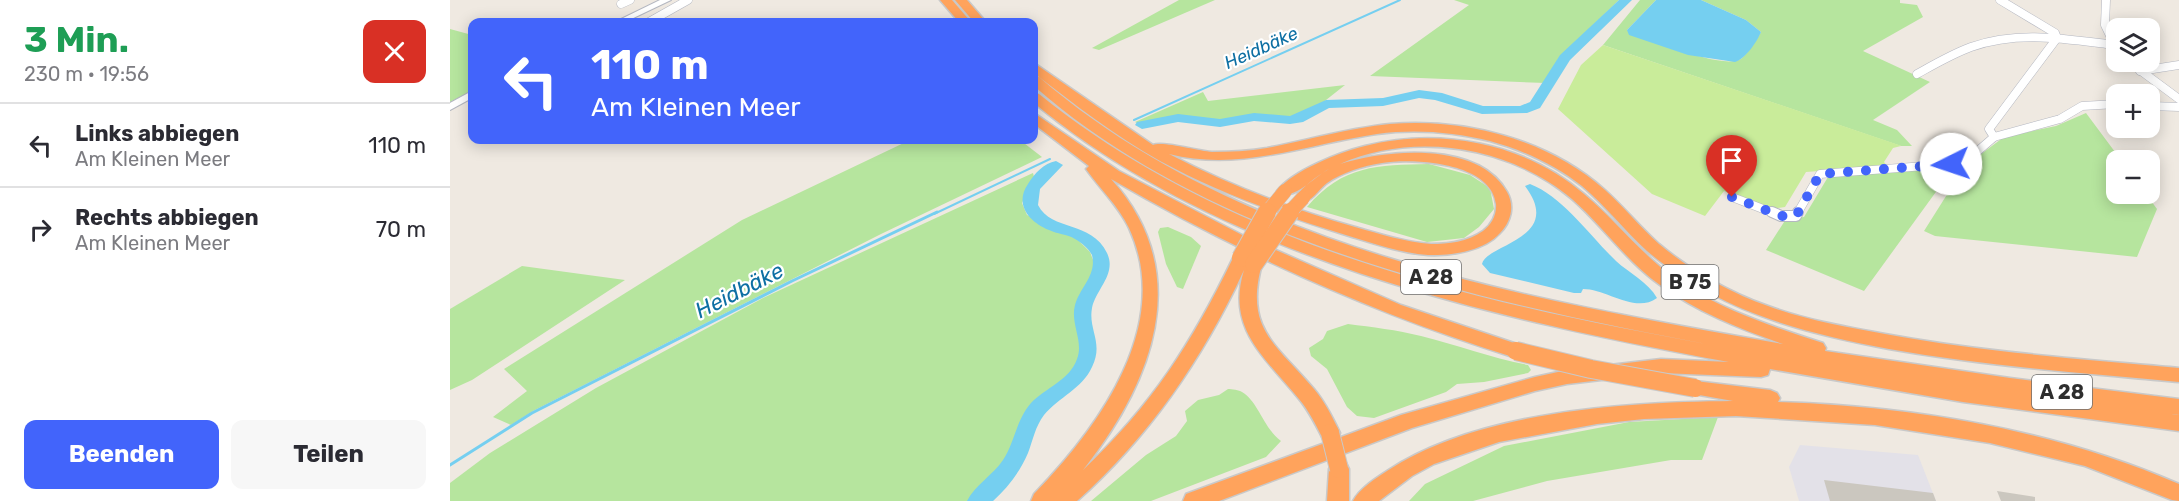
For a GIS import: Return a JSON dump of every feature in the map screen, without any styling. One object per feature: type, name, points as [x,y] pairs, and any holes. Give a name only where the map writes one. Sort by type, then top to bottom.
[{"type":"highway","points":[[946,0],[962,18]]},
{"type":"highway","points":[[961,0],[977,18]]},
{"type":"highway","points":[[1038,70],[1079,103],[1124,134],[1184,167],[1253,198],[1328,224],[1404,246],[1429,249],[1455,248],[1476,242],[1491,233],[1501,221],[1504,206],[1501,193],[1480,172],[1462,164],[1441,159],[1387,158],[1340,170],[1323,179],[1303,198],[1270,237],[1247,261]]},
{"type":"highway","name":"A 28","points":[[1038,84],[1060,103],[1101,132],[1155,165],[1243,209],[1356,253],[1454,283],[1574,312],[1870,365],[2179,407]]},
{"type":"highway","name":"A 28","points":[[1038,101],[1097,145],[1178,192],[1245,223],[1349,264],[1422,287],[1554,321],[1810,369],[2179,423]]},
{"type":"highway","points":[[1038,120],[1076,151],[1117,195],[1138,230],[1148,265],[1150,286],[1148,319],[1131,374],[1114,409],[1078,462],[1042,501]]},
{"type":"highway","points":[[1124,134],[1170,150],[1222,158],[1275,152],[1360,133],[1401,128],[1454,130],[1500,139],[1566,168],[1599,193],[1635,231],[1662,254],[1717,289],[1767,313],[1837,333],[1890,343],[2062,364],[2179,375]]},
{"type":"highway","points":[[1062,501],[1116,450],[1171,386],[1247,261],[1262,219],[1286,190],[1323,164],[1370,148],[1411,142],[1458,145],[1515,159],[1551,177],[1585,202],[1619,240],[1663,279],[1723,314],[1761,330],[1870,365]]},
{"type":"highway","points":[[1076,151],[1164,202],[1285,261],[1423,322],[1516,351],[1591,369],[1695,388],[1786,400],[2045,445],[2112,465],[2179,494]]},
{"type":"highway","name":"B 75","points":[[1619,240],[1704,290],[1767,313]]},
{"type":"highway","points":[[1247,261],[1250,276],[1246,297],[1250,321],[1269,354],[1308,395],[1330,433],[1339,469],[1338,501]]},
{"type":"highway","points":[[1194,501],[1408,421],[1567,376],[1661,366],[1810,369]]},
{"type":"highway","points":[[1364,501],[1389,478],[1441,452],[1496,435],[1597,416],[1673,408],[1757,407],[1880,417]]},
{"type":"street","points":[[621,4],[630,0]]},
{"type":"street","points":[[631,18],[667,0]]},
{"type":"street","points":[[656,18],[688,0]]},
{"type":"street","points":[[2000,0],[2055,33],[2057,38]]},
{"type":"street","points":[[2103,1],[2106,27]]},
{"type":"street","points":[[1917,74],[1982,43],[2004,38],[2057,38],[2106,45]]},
{"type":"street","points":[[1994,137],[1989,129],[2057,38]]},
{"type":"street","points":[[2160,67],[2179,64]]},
{"type":"street","points":[[2141,72],[2179,99]]},
{"type":"street","points":[[450,107],[468,96]]},
{"type":"street","points":[[1732,197],[1781,216],[1796,216],[1820,174],[1964,163],[1994,137],[2009,131],[2054,121],[2082,106],[2106,105]]},
{"type":"street","points":[[2160,106],[2179,107]]},
{"type":"shaded area","points":[[1800,445],[1918,455],[1936,501],[1799,501],[1789,467]]},
{"type":"green space","points":[[1179,0],[1215,0],[1099,50],[1092,48]]},
{"type":"green space","points":[[1454,0],[1619,0],[1558,59],[1546,83],[1370,76],[1469,5]]},
{"type":"green space","points":[[1640,0],[1656,0],[1627,30],[1683,51],[1715,60],[1729,61],[1741,59],[1761,32],[1746,20],[1701,0],[1900,0],[1900,3],[1917,5],[1923,17],[1863,51],[1930,82],[1873,120],[1897,130],[1912,146],[1901,146],[1603,45]]},
{"type":"green space","points":[[450,29],[468,34],[468,93],[450,102]]},
{"type":"green space","points":[[1603,45],[1901,146],[1893,148],[1884,162],[1887,166],[1806,172],[1785,207],[1769,209],[1724,191],[1705,216],[1652,194],[1558,109],[1581,65]]},
{"type":"green space","points":[[1345,85],[1321,104],[1295,118],[1246,116],[1220,121],[1176,116],[1139,124],[1135,122],[1203,92],[1208,101]]},
{"type":"green space","points":[[2086,113],[2114,150],[2106,150],[2106,204],[2153,204],[2157,209],[2137,257],[1935,236],[1924,231],[1965,166],[2004,137],[2056,126]]},
{"type":"green space","points":[[902,144],[1025,144],[1042,157],[881,234],[533,411],[511,425],[493,417],[527,391],[504,369],[742,220]]},
{"type":"green space","points":[[1429,164],[1470,175],[1490,188],[1494,209],[1479,227],[1464,238],[1427,242],[1307,207],[1320,193],[1334,183],[1362,170],[1393,165]]},
{"type":"green space","points":[[1954,167],[1864,291],[1766,250],[1786,219],[1804,217],[1828,177]]},
{"type":"green space","points":[[1033,173],[1034,177],[1022,203],[1027,215],[1072,234],[1090,252],[1095,265],[1093,279],[1080,306],[1085,353],[1075,375],[1030,412],[1000,476],[974,501],[450,501],[450,483],[490,453],[596,388],[763,298]]},
{"type":"green space","points":[[1168,227],[1191,237],[1201,246],[1183,289],[1177,287],[1166,264],[1158,232],[1160,228]]},
{"type":"green space","points":[[522,266],[625,280],[472,380],[450,390],[450,309]]},
{"type":"green space","points":[[1348,324],[1421,336],[1528,365],[1531,370],[1528,373],[1484,382],[1457,384],[1446,392],[1374,418],[1357,416],[1347,407],[1327,369],[1311,356],[1309,348],[1323,339],[1327,331]]},
{"type":"green space","points":[[1228,389],[1248,396],[1270,430],[1281,441],[1266,457],[1151,501],[1091,501],[1146,455],[1176,436],[1187,421],[1185,411],[1198,400],[1219,395]]},
{"type":"green space","points":[[1718,417],[1702,460],[1671,460],[1547,481],[1473,501],[1409,501],[1425,484],[1504,446],[1629,422]]},
{"type":"water","points":[[1656,0],[1701,0],[1746,20],[1761,32],[1750,50],[1735,62],[1688,55],[1629,35],[1627,30]]},
{"type":"water","points":[[1530,184],[1565,207],[1616,261],[1644,282],[1657,298],[1648,302],[1630,302],[1592,290],[1583,289],[1581,293],[1574,293],[1490,273],[1482,264],[1487,257],[1520,237],[1530,229],[1536,218],[1535,204],[1525,186]]},
{"type":"building","points":[[1824,480],[1933,493],[1936,501],[1830,501]]},
{"type":"building","points":[[1997,491],[2035,497],[2035,501],[2001,501]]},
{"type":"waterway","name":"Heidbäke","points":[[1134,120],[1400,0]]},
{"type":"waterway","points":[[1142,125],[1178,118],[1220,123],[1254,117],[1290,120],[1298,119],[1326,104],[1383,102],[1419,94],[1437,96],[1482,110],[1522,110],[1535,105],[1565,58],[1626,0]]},
{"type":"waterway","name":"Heidbäke","points":[[934,214],[1050,159]]},
{"type":"waterway","points":[[978,501],[996,485],[1011,466],[1028,423],[1039,407],[1072,381],[1087,358],[1088,341],[1083,320],[1084,305],[1100,272],[1100,255],[1085,237],[1042,221],[1030,205],[1029,197],[1032,189],[1038,180],[1056,165]]},
{"type":"waterway","name":"Heidbäke","points":[[450,465],[532,413],[792,281],[937,212]]},
{"type":"route","points":[[1732,197],[1781,216],[1796,216],[1820,174],[1951,164]]}]
